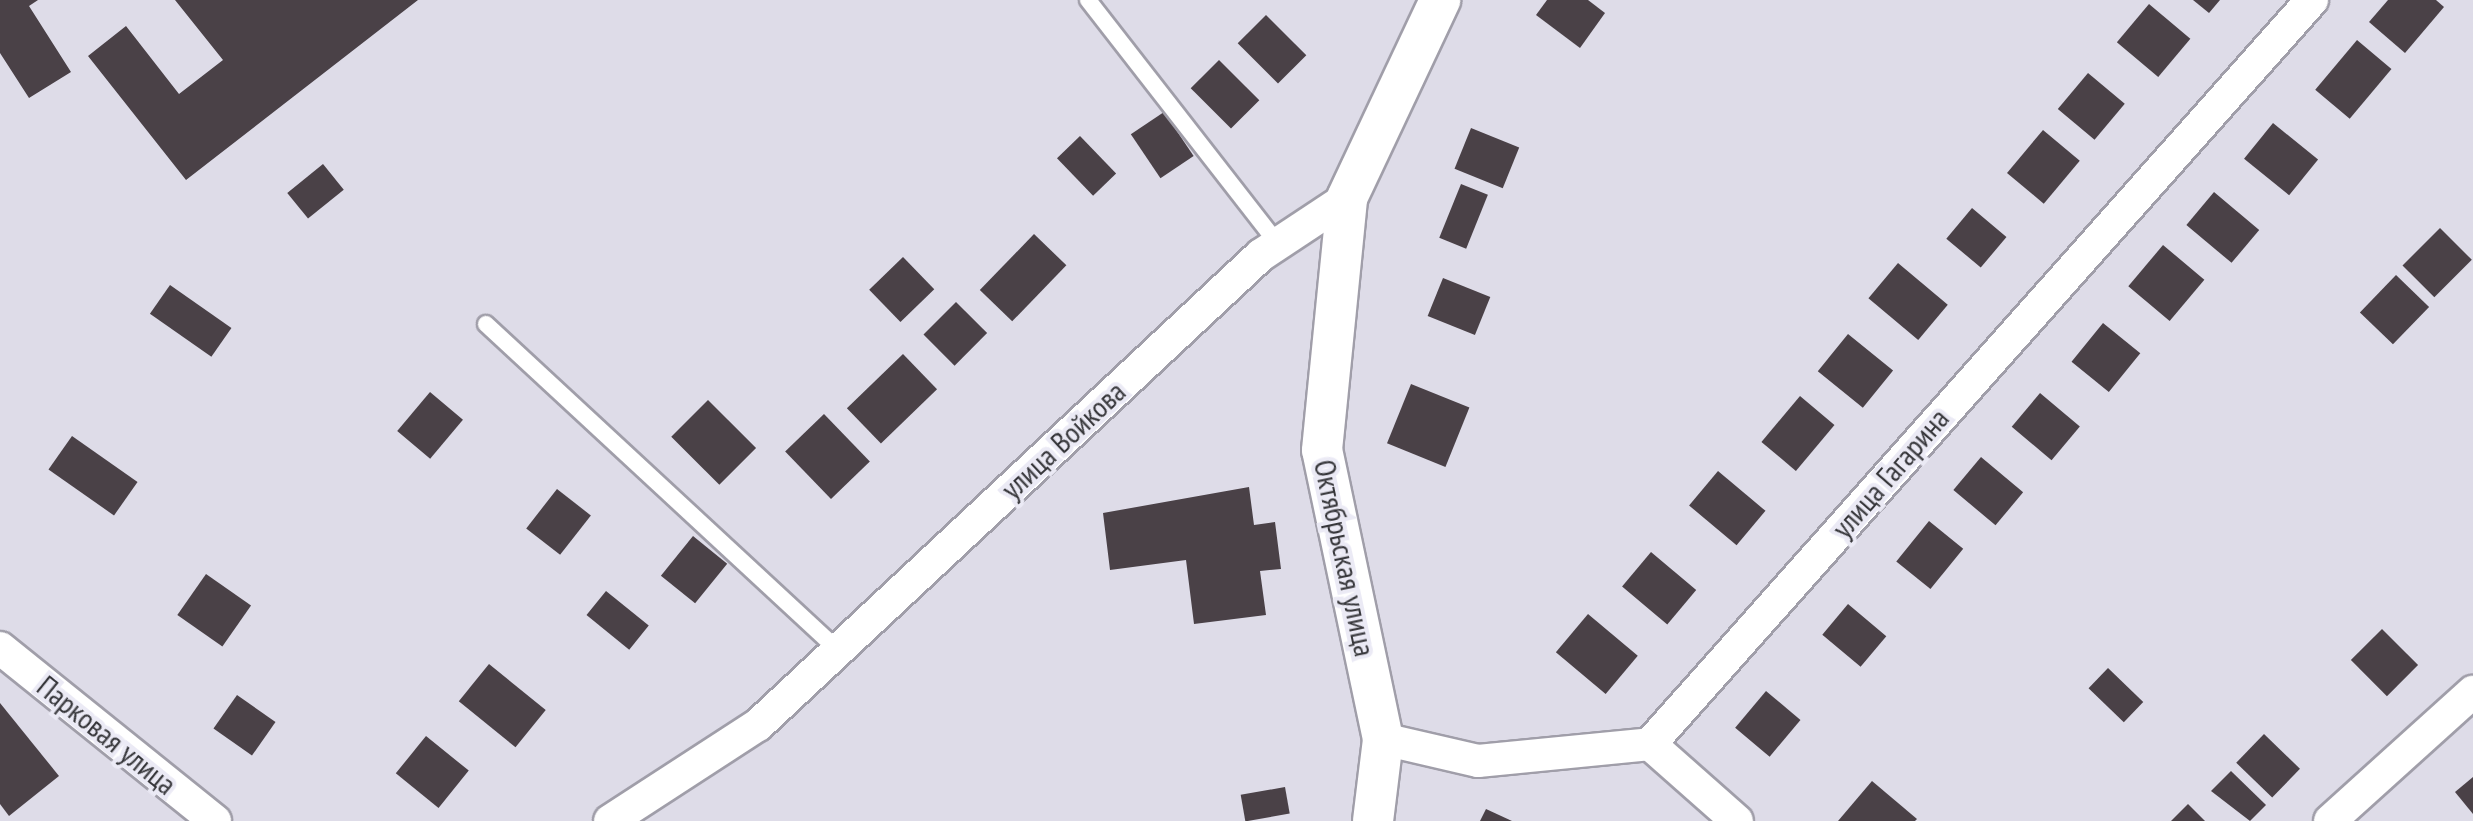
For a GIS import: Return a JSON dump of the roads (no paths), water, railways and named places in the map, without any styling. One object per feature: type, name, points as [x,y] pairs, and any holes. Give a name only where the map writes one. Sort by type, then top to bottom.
[{"type":"street","points":[[1347,198],[1440,0]]},
{"type":"street","name":"улица Гагарина","points":[[1650,744],[2312,0]]},
{"type":"street","name":"улица Войкова","points":[[610,821],[758,725],[1278,244],[1347,198]]},
{"type":"street","name":"Октябрьская улица","points":[[1347,198],[1322,450],[1383,739],[1373,821]]},
{"type":"street","name":"Парковая улица","points":[[0,648],[215,821]]},
{"type":"street","points":[[2330,821],[2473,692]]},
{"type":"street","points":[[1383,739],[1478,761],[1650,744],[1737,821]]},
{"type":"lane","points":[[1088,0],[1278,244]]},
{"type":"lane","points":[[486,324],[838,650]]}]
